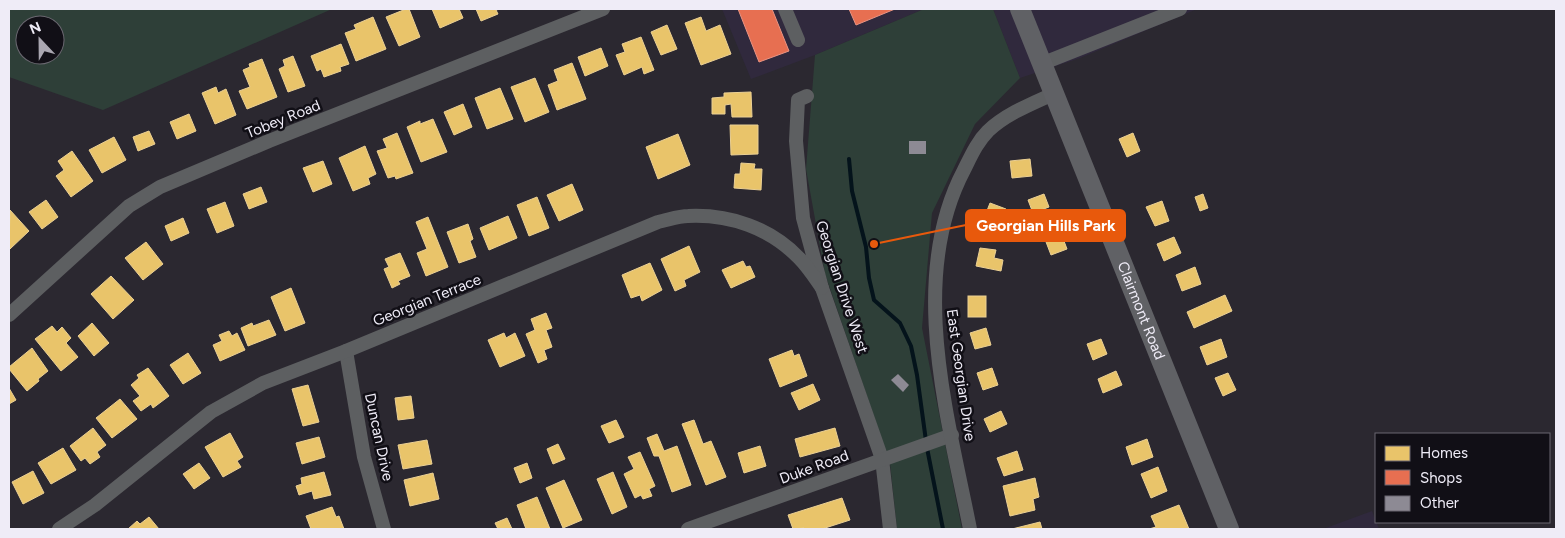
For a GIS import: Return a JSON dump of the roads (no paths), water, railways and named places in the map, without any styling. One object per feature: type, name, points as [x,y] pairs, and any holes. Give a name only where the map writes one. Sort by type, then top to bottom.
[{"type":"main road","name":"Clairmont Road","points":[[1020,9],[1229,529]]},
{"type":"street","name":"Tobey Road","points":[[9,314],[129,206],[160,187],[603,9]]},
{"type":"street","points":[[785,9],[798,40]]},
{"type":"street","points":[[1041,64],[1180,9]]},
{"type":"street","name":"East Georgian Drive","points":[[970,529],[941,375],[934,311],[939,249],[946,216],[958,182],[979,142],[986,133],[1012,114],[1053,94]]},
{"type":"street","name":"Georgian Drive West","points":[[807,96],[798,100],[796,141],[803,218],[822,288],[882,459],[890,529]]},
{"type":"street","name":"Georgian Terrace","points":[[59,529],[95,505],[211,412],[263,383],[346,351],[658,222],[686,216],[716,216],[744,223],[771,235],[800,258],[822,288]]},
{"type":"street","name":"Duncan Drive","points":[[346,351],[364,457],[384,529]]},
{"type":"street","name":"Duke Road","points":[[688,529],[952,435]]},
{"type":"waterway","points":[[849,159],[852,191],[866,247],[869,278],[874,300],[900,323],[911,346],[926,441]]},
{"type":"waterway","points":[[927,448],[943,529]]},
{"type":"place","name":"Georgian Hills Park","points":[[874,244]]}]
